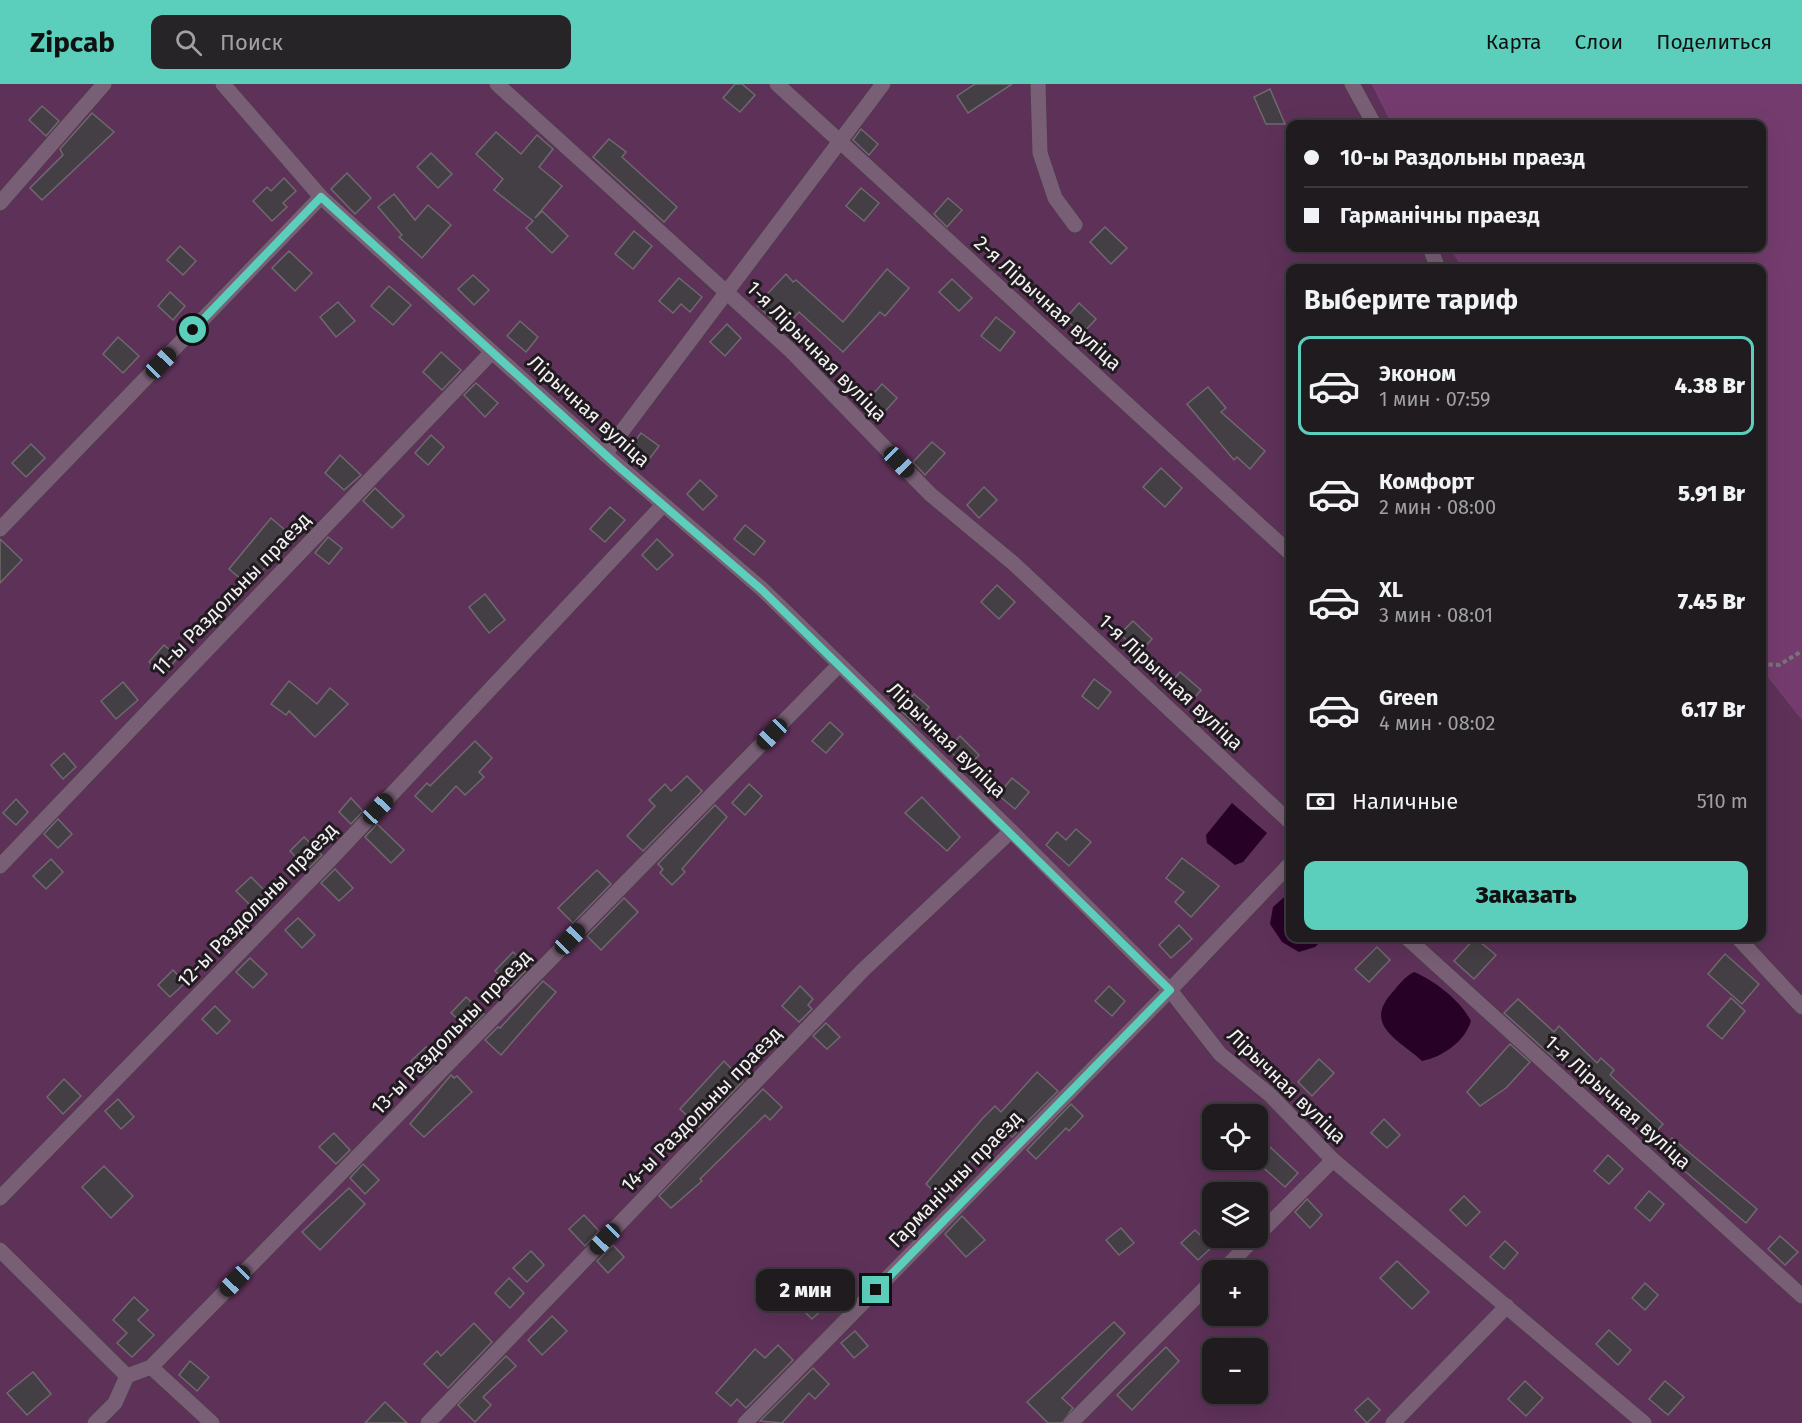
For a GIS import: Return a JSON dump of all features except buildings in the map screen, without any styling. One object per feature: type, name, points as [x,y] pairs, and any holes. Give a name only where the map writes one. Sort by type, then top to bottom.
[{"type":"lane","points":[[0,203],[104,84]]},
{"type":"lane","name":"Лірычная вуліца","points":[[223,84],[321,197],[605,454],[762,590],[1011,831],[1170,990],[1220,1054],[1270,1095],[1333,1160],[1644,1423]]},
{"type":"lane","name":"1-я Лірычная вуліца","points":[[497,84],[791,351],[930,494],[1013,563],[1286,818]]},
{"type":"lane","name":"2-я Лірычная вуліца","points":[[777,84],[1286,549]]},
{"type":"lane","points":[[605,454],[725,291],[883,84]]},
{"type":"lane","points":[[1038,84],[1040,153],[1055,198],[1075,225]]},
{"type":"lane","points":[[1352,84],[1372,120]]},
{"type":"lane","points":[[0,529],[321,197]]},
{"type":"lane","name":"11-ы Раздольны праезд","points":[[0,866],[492,352]]},
{"type":"lane","name":"12-ы Раздольны праезд","points":[[0,1198],[331,859],[663,505]]},
{"type":"lane","name":"13-ы Раздольны праезд","points":[[127,1376],[151,1367],[839,666]]},
{"type":"lane","name":"14-ы Раздольны праезд","points":[[428,1423],[863,970],[1011,831]]},
{"type":"lane","name":"Гарманічны праезд","points":[[745,1423],[1170,990],[1286,868]]},
{"type":"lane","name":"1-я Лірычная вуліца","points":[[1411,942],[1802,1296]]},
{"type":"lane","points":[[1742,942],[1802,1007]]},
{"type":"lane","points":[[1268,1225],[1333,1160]]},
{"type":"lane","points":[[1233,1260],[1245,1248]]},
{"type":"lane","points":[[0,1250],[127,1376],[115,1403],[95,1423]]},
{"type":"lane","points":[[1071,1423],[1202,1291]]},
{"type":"lane","points":[[1393,1423],[1507,1306]]},
{"type":"lane","points":[[151,1367],[212,1423]]},
{"type":"path","points":[[1766,664],[1779,665],[1802,651]]},
{"type":"shaded area","points":[[0,84],[1371,84],[1389,120],[1286,120],[1286,252],[1452,252],[1459,264],[1286,264],[1286,942],[1766,942],[1766,675],[1802,721],[1802,1423],[0,1423]]},
{"type":"shaded area","points":[[1371,84],[1802,84],[1802,721],[1766,675],[1766,264],[1459,264],[1452,252],[1766,252],[1766,120],[1389,120]]},
{"type":"shaded area","points":[[1232,803],[1267,833],[1243,862],[1235,865],[1207,843],[1206,835]]},
{"type":"shaded area","points":[[1286,896],[1286,942],[1320,942],[1315,947],[1299,952],[1282,942],[1270,924],[1273,907]]},
{"type":"shaded area","points":[[1414,972],[1446,992],[1461,1006],[1471,1021],[1464,1035],[1452,1047],[1438,1056],[1422,1061],[1388,1032],[1381,1015],[1383,1005],[1391,994],[1404,979]]},
{"type":"route","points":[[193,330],[321,197],[619,467],[762,590],[1011,831],[1170,990],[876,1290]]}]
